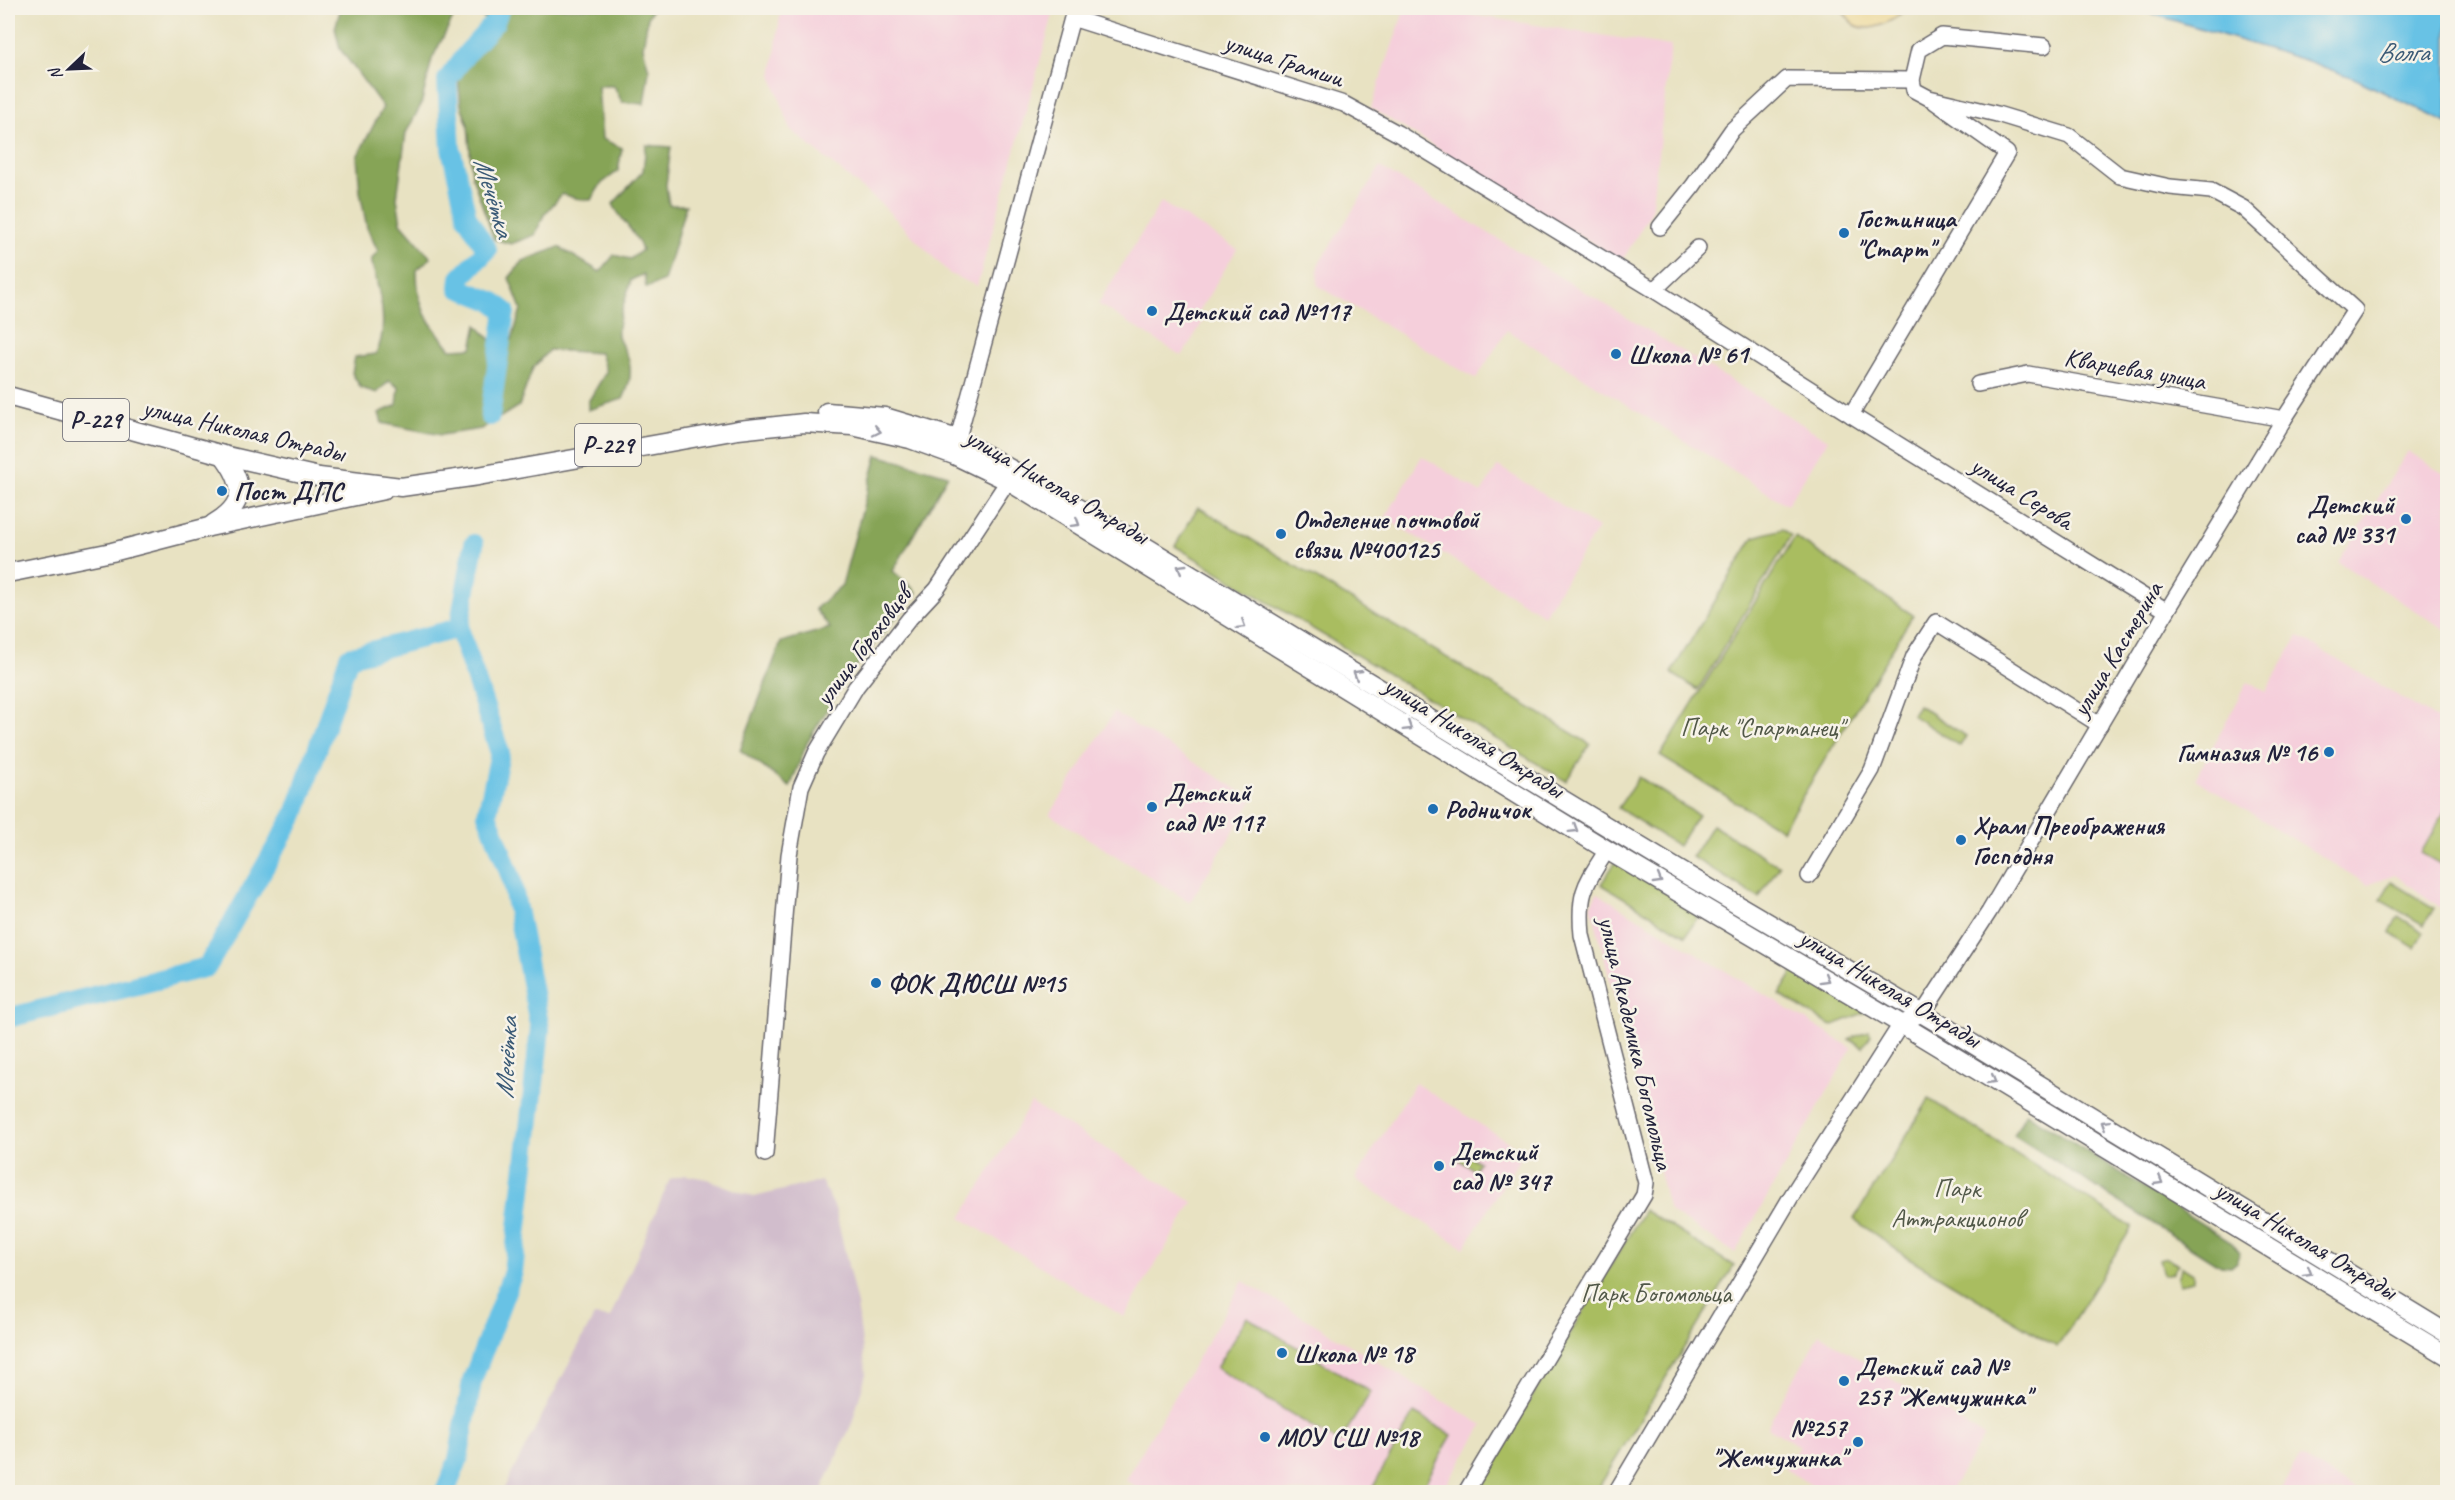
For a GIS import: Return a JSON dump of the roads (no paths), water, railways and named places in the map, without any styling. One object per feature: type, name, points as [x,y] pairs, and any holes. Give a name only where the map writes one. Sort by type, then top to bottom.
[{"type":"main road","name":"улица Николая Отрады","points":[[8,396],[223,455],[319,477],[401,487],[777,425],[827,423],[852,426],[956,447],[1607,850],[1901,1024],[2448,1356]]},
{"type":"main road","name":"улица Николая Отрады","points":[[401,487],[477,469],[736,420],[815,412],[885,417],[956,447],[1145,547],[1687,875],[1923,1013],[2448,1334]]},
{"type":"main road","points":[[209,527],[226,517],[233,508],[240,491],[237,474],[223,455]]},
{"type":"main road","points":[[8,573],[112,552],[209,527],[401,487]]},
{"type":"street","name":"улица Грамши","points":[[956,447],[1072,18],[1344,104],[1397,133],[1654,290],[1851,416]]},
{"type":"street","points":[[1851,416],[2007,153],[1914,90],[1912,80],[1920,50],[1942,36],[2044,46]]},
{"type":"street","points":[[1660,226],[1693,186],[1732,130],[1787,79],[1912,80]]},
{"type":"street","name":"улица Кастерина","points":[[1923,1013],[1989,912],[2167,611],[2284,419],[2355,310],[2243,208],[2211,191],[2170,187],[2120,176],[2095,159],[2069,136],[1997,114],[1929,98]]},
{"type":"street","points":[[1654,290],[1698,248]]},
{"type":"street","name":"Кварцевая улица","points":[[1978,384],[2028,374],[2284,419]]},
{"type":"street","name":"улица Серова","points":[[1851,416],[2167,611]]},
{"type":"street","name":"улица Гороховцев","points":[[765,1154],[789,855],[801,787],[816,753],[856,687],[909,619],[937,589],[1008,481]]},
{"type":"street","points":[[1809,876],[1872,770],[1914,656],[1936,622],[2100,725]]},
{"type":"street","name":"улица Академика Богомольца","points":[[1466,1492],[1644,1195],[1646,1183],[1582,935],[1581,894],[1607,850]]},
{"type":"street","points":[[1616,1492],[1787,1204],[1901,1024],[1923,1013]]},
{"type":"water","name":"Волга","points":[[2133,8],[2447,8],[2447,123],[2356,79],[2305,60]]},
{"type":"waterway","name":"Мечётка","points":[[490,416],[505,311],[492,301],[459,288],[460,278],[487,250],[467,217],[451,149],[447,80],[467,53],[495,22],[500,8]]},
{"type":"waterway","name":"Мечётка","points":[[445,1492],[458,1460],[472,1381],[513,1272],[540,1029],[511,877],[487,814],[500,753],[459,628],[474,544]]},
{"type":"waterway","name":"Мечётка","points":[[8,1018],[207,967],[295,814],[349,657],[459,628]]},
{"type":"place","name":"Гостиница \"Старт\"","points":[[1844,233]]},
{"type":"place","name":"Детский сад №117","points":[[1152,311]]},
{"type":"place","name":"Школа № 61","points":[[1616,354]]},
{"type":"place","name":"Пост ДПС","points":[[222,491]]},
{"type":"place","name":"Детский сад № 331","points":[[2406,519]]},
{"type":"place","name":"Отделение почтовой связи №400125","points":[[1281,534]]},
{"type":"place","name":"Гимназия № 16","points":[[2329,752]]},
{"type":"place","name":"Детский сад № 117","points":[[1152,807]]},
{"type":"place","name":"Родничок","points":[[1433,809]]},
{"type":"place","name":"Храм Преображения Господня","points":[[1961,840]]},
{"type":"place","name":"ФОК ДЮСШ №15","points":[[876,983]]},
{"type":"place","name":"Детский сад № 347","points":[[1439,1166]]},
{"type":"place","name":"Школа № 18","points":[[1282,1353]]},
{"type":"place","name":"Детский сад № 257 \"Жемчужинка\"","points":[[1844,1381]]},
{"type":"place","name":"МОУ СШ №18","points":[[1265,1437]]},
{"type":"place","name":"№257 \"Жемчужинка\"","points":[[1858,1442]]},
{"type":"park label","name":"Парк \"Спартанец\"","points":[[1762,727]]},
{"type":"park label","name":"Парк Аттракционов","points":[[1957,1203]]},
{"type":"park label","name":"Парк Богомольца","points":[[1656,1293]]}]
